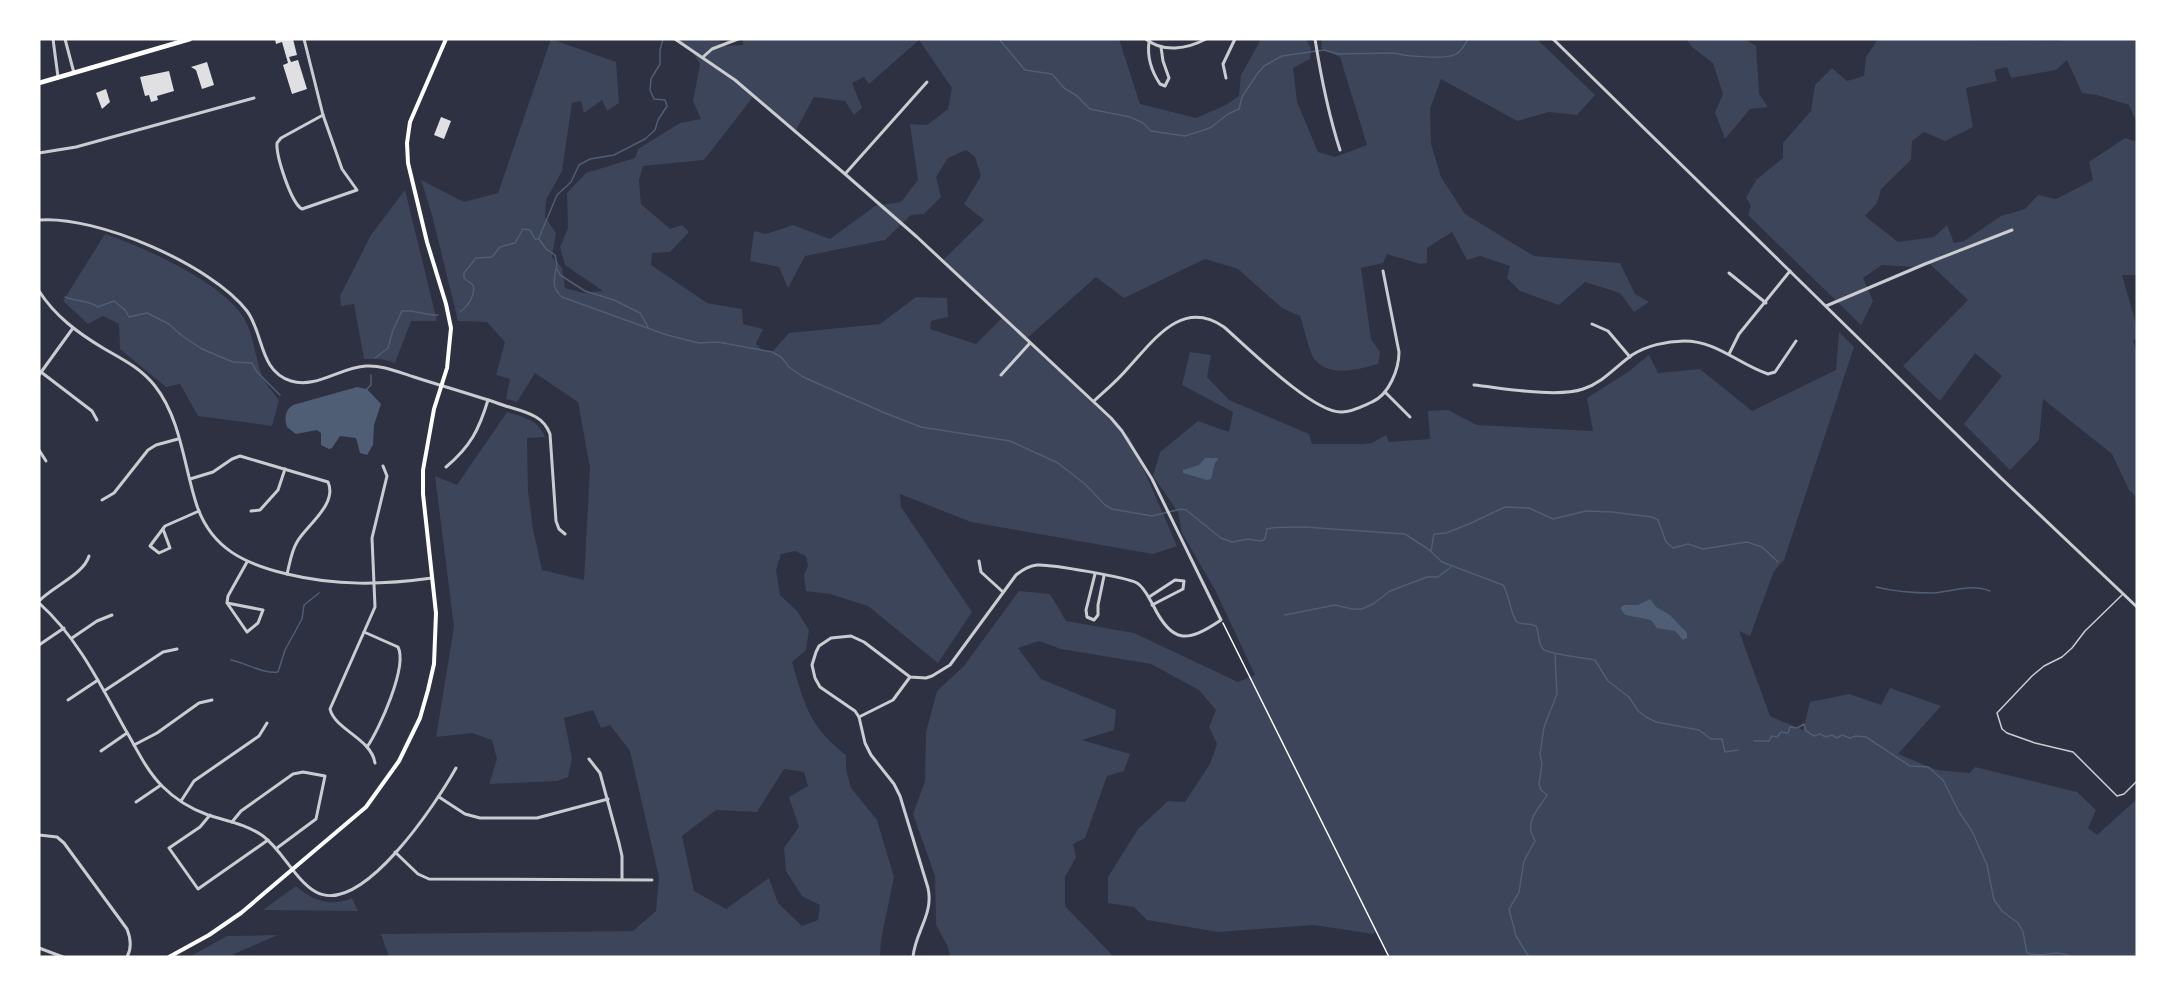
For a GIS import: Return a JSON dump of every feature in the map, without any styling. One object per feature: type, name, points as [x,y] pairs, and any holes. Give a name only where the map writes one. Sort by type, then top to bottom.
[{"type":"main road","points":[[39,83],[190,39]]},
{"type":"main road","points":[[170,957],[209,935],[241,913],[366,807],[399,761],[420,718],[434,664],[436,613],[423,494],[423,470],[434,409],[447,368],[451,328],[427,242],[408,163],[406,143],[410,122],[446,39]]},
{"type":"street","points":[[53,39],[58,77]]},
{"type":"street","points":[[65,39],[74,72]]},
{"type":"street","points":[[304,39],[323,115],[342,169],[357,190],[302,209],[294,201],[278,156],[277,143],[281,138],[323,115]]},
{"type":"street","points":[[675,39],[735,80],[845,174],[917,237],[1094,401],[1122,431],[1152,479],[1221,620],[1197,635],[1180,636],[1164,625],[1149,597],[1135,582],[1038,565],[1022,570],[1003,592],[950,665],[926,678],[910,677],[864,642],[850,636],[837,636],[819,646],[812,665],[815,678],[820,687],[849,706],[859,717],[865,743],[871,755],[894,784],[900,796],[930,895],[928,914],[913,948],[913,957]]},
{"type":"street","points":[[703,57],[712,49],[738,39]]},
{"type":"street","points":[[1189,39],[1191,44]]},
{"type":"street","points":[[1147,40],[1161,47],[1175,48],[1206,39]]},
{"type":"street","points":[[1226,78],[1222,64],[1235,39]]},
{"type":"street","points":[[1315,39],[1332,126],[1340,150]]},
{"type":"street","points":[[1553,39],[2001,478],[2137,607]]},
{"type":"street","points":[[1147,40],[1152,69],[1160,84],[1165,86],[1169,78],[1162,61],[1161,47]]},
{"type":"street","points":[[845,174],[927,82]]},
{"type":"street","points":[[39,153],[76,147],[254,98]]},
{"type":"street","points":[[39,220],[69,220],[118,233],[154,248],[197,271],[228,293],[246,310],[256,328],[269,365],[276,374],[290,381],[312,382],[351,368],[368,366],[387,368],[535,416],[549,430],[556,521],[559,528],[566,534]]},
{"type":"street","points":[[1826,306],[2012,230]]},
{"type":"street","points":[[1729,354],[1739,334],[1790,270]]},
{"type":"street","points":[[1094,401],[1120,378],[1164,329],[1184,319],[1197,317],[1215,321],[1224,327],[1290,385],[1323,408],[1340,413],[1376,400],[1385,392],[1399,365],[1399,352],[1383,271]]},
{"type":"street","points":[[1729,273],[1766,303]]},
{"type":"street","points":[[39,291],[56,313],[74,328],[133,365],[149,379],[166,404],[199,511],[209,530],[231,553],[247,562],[287,574],[326,582],[375,584],[432,578]]},
{"type":"street","points":[[1592,324],[1608,331],[1630,357]]},
{"type":"street","points":[[74,328],[40,374],[92,411],[97,420]]},
{"type":"street","points":[[1474,385],[1562,393],[1583,389],[1610,375],[1642,349],[1684,341],[1710,344],[1769,374],[1775,372],[1796,341]]},
{"type":"street","points":[[1001,375],[1030,343]]},
{"type":"street","points":[[1385,392],[1410,417]]},
{"type":"street","points":[[446,467],[459,456],[477,433],[488,400]]},
{"type":"street","points":[[102,500],[114,493],[148,450],[178,439]]},
{"type":"street","points":[[39,450],[46,462]]},
{"type":"street","points":[[190,479],[213,472],[240,456],[326,481],[330,487],[324,509],[295,546],[287,574]]},
{"type":"street","points":[[375,763],[367,747],[330,711],[375,607],[372,538],[387,479],[383,466]]},
{"type":"street","points":[[252,511],[260,510],[276,492],[285,469]]},
{"type":"street","points":[[163,529],[170,548],[159,553],[150,546],[163,529],[171,522],[199,511]]},
{"type":"street","points":[[89,556],[84,566],[49,591],[39,602],[72,638],[148,770],[161,785],[181,801],[210,815],[249,828],[268,840],[313,890],[336,896],[351,891],[395,852],[416,829],[456,768]]},
{"type":"street","points":[[979,561],[981,572],[1003,592]]},
{"type":"street","points":[[227,603],[263,610],[260,621],[247,632],[227,603],[228,596],[247,562]]},
{"type":"street","points":[[1095,574],[1086,609],[1087,617],[1094,620],[1098,615],[1104,576]]},
{"type":"street","points":[[1149,597],[1175,580],[1184,581],[1183,589],[1152,605]]},
{"type":"street","points":[[72,638],[97,621],[112,615]]},
{"type":"street","points":[[39,645],[64,627]]},
{"type":"street","points":[[364,632],[398,647],[400,652],[395,681],[385,713],[367,747]]},
{"type":"street","points":[[104,691],[165,651],[177,649]]},
{"type":"street","points":[[859,717],[893,700],[910,677]]},
{"type":"street","points":[[68,700],[98,680]]},
{"type":"street","points":[[134,745],[157,733],[199,703],[212,700]]},
{"type":"street","points":[[181,801],[195,781],[259,736],[267,723]]},
{"type":"street","points":[[101,751],[127,733]]},
{"type":"street","points":[[590,759],[599,769],[608,799],[621,848],[622,879]]},
{"type":"street","points":[[232,822],[241,811],[293,774],[303,772],[325,776],[316,819],[277,848]]},
{"type":"street","points":[[136,802],[161,785]]},
{"type":"street","points":[[439,797],[465,814],[480,818],[541,817],[608,799]]},
{"type":"street","points":[[210,815],[200,826],[169,848],[198,889],[268,840]]},
{"type":"street","points":[[39,835],[57,837],[64,843],[113,910],[129,934],[130,949],[127,957]]},
{"type":"street","points":[[395,852],[418,874],[429,879],[652,880]]},
{"type":"street","points":[[39,948],[63,957]]},
{"type":"lane","points":[[2124,594],[2085,631],[2072,648],[2032,676],[1996,713],[2002,729],[2007,733],[2077,755],[2117,796],[2124,794],[2137,781]]},
{"type":"path","points":[[1221,620],[1389,957]]},
{"type":"shaded area","points":[[551,39],[616,62],[619,103],[607,111],[602,100],[584,113],[581,101],[572,103],[562,171],[546,200],[545,217],[556,233],[552,257],[562,268],[565,288],[583,293],[603,291],[565,265],[560,247],[568,228],[567,193],[586,173],[635,158],[638,149],[680,123],[701,119],[693,101],[700,64],[690,48],[673,39],[718,39],[723,46],[743,45],[743,39],[1119,39],[1140,104],[1196,118],[1226,105],[1239,96],[1241,75],[1261,39],[1306,39],[1311,48],[1310,59],[1293,68],[1297,102],[1318,152],[1335,157],[1367,145],[1340,57],[1321,48],[1322,39],[1537,39],[1595,95],[1577,115],[1549,112],[1517,121],[1441,79],[1430,109],[1431,144],[1441,177],[1465,214],[1534,256],[1620,263],[1635,294],[1649,302],[1634,312],[1620,293],[1585,282],[1559,305],[1520,291],[1507,278],[1510,266],[1480,256],[1467,260],[1452,232],[1427,248],[1427,263],[1420,264],[1387,254],[1383,263],[1361,268],[1371,339],[1380,352],[1378,364],[1345,371],[1329,369],[1315,360],[1300,316],[1282,308],[1238,269],[1205,259],[1124,298],[1096,277],[1025,340],[1130,438],[1177,546],[1153,554],[971,522],[900,494],[901,507],[972,612],[938,663],[868,606],[830,594],[806,591],[804,575],[808,566],[806,556],[795,551],[781,554],[776,570],[780,595],[797,611],[809,630],[806,650],[792,662],[805,703],[816,724],[846,755],[846,769],[851,788],[877,820],[894,877],[881,940],[880,957],[389,957],[381,934],[633,931],[656,911],[659,877],[630,751],[610,725],[601,728],[593,710],[564,718],[572,759],[568,777],[557,781],[489,784],[497,759],[492,740],[472,733],[436,737],[454,627],[435,476],[457,485],[507,412],[535,423],[545,437],[527,438],[528,491],[542,570],[584,580],[590,468],[578,402],[535,373],[517,402],[506,399],[510,379],[496,375],[505,342],[487,322],[458,321],[421,180],[464,202],[498,193]],"holes":[[[919,40],[952,88],[948,109],[927,125],[910,124],[918,180],[901,202],[875,206],[830,239],[793,225],[766,234],[754,231],[750,261],[779,267],[788,288],[805,256],[885,240],[911,215],[924,214],[941,197],[936,177],[948,158],[966,150],[975,157],[981,176],[964,204],[984,220],[941,262],[1002,318],[976,344],[930,329],[931,321],[948,317],[947,298],[916,297],[880,324],[789,333],[772,352],[761,349],[756,344],[763,329],[743,324],[742,309],[707,303],[651,265],[652,253],[670,252],[689,232],[682,225],[670,229],[641,204],[639,180],[643,166],[704,160],[753,97],[795,132],[814,97],[845,101],[854,115],[862,108],[852,83],[864,77],[869,84]],[[784,769],[804,772],[808,786],[789,797],[799,827],[784,848],[786,871],[802,896],[820,905],[818,920],[802,926],[778,903],[769,878],[726,909],[694,891],[682,836],[716,810],[757,812]]]},
{"type":"shaded area","points":[[1686,39],[1745,39],[1756,46],[1759,94],[1768,107],[1750,109],[1725,139],[1715,112],[1723,94],[1713,63],[1692,47]]},
{"type":"shaded area","points":[[1878,39],[2060,41],[2062,39],[2137,39],[2137,123],[2129,105],[2082,93],[2067,60],[2056,70],[2011,78],[2007,67],[1994,70],[1997,81],[1966,88],[1973,127],[1945,141],[1924,132],[1912,141],[1911,160],[1881,189],[1877,203],[1865,216],[1898,242],[1934,237],[1947,225],[1954,243],[1964,241],[2001,216],[2025,209],[2038,195],[2056,199],[2093,180],[2089,162],[2125,138],[2137,142],[2137,275],[2122,275],[2137,327],[2137,339],[2133,340],[2137,355],[2137,498],[2129,490],[2112,454],[2043,399],[2039,440],[2010,470],[1964,424],[2002,376],[1975,353],[1940,401],[1903,366],[1968,300],[1929,263],[1913,267],[1882,265],[1863,278],[1873,301],[1861,325],[1748,215],[1751,206],[1746,197],[1757,179],[1783,158],[1783,143],[1811,111],[1815,85],[1832,68],[1847,81],[1864,76],[1866,57]]},
{"type":"shaded area","points":[[405,190],[437,321],[411,321],[395,363],[381,359],[364,359],[354,304],[341,306],[340,296],[371,235]]},
{"type":"shaded area","points":[[105,234],[182,268],[221,293],[235,307],[248,326],[262,377],[279,400],[272,426],[198,416],[180,384],[166,387],[120,349],[119,324],[103,316],[88,324],[63,301]]},
{"type":"shaded area","points":[[1839,332],[1854,347],[1784,560],[1774,571],[1750,636],[1739,631],[1770,716],[1803,730],[1810,702],[1849,694],[1881,705],[1890,688],[1941,706],[1898,754],[1937,770],[1970,773],[1975,767],[2077,792],[2096,810],[2088,828],[2097,835],[2137,799],[2137,957],[1390,957],[1377,931],[1373,934],[1314,925],[1218,932],[1147,920],[1134,907],[1108,903],[1108,877],[1138,829],[1168,801],[1185,802],[1210,764],[1217,744],[1209,727],[1216,710],[1199,690],[1151,664],[1061,649],[1039,641],[1018,648],[1041,679],[1116,710],[1114,730],[1082,740],[1130,754],[1124,771],[1107,776],[1085,838],[1073,844],[1076,857],[1065,877],[1065,906],[1114,957],[950,957],[948,947],[936,925],[935,876],[913,814],[925,781],[926,732],[937,691],[964,666],[1019,591],[1050,594],[1066,621],[1134,633],[1238,682],[1255,675],[1215,590],[1182,533],[1178,512],[1153,476],[1160,452],[1198,421],[1229,432],[1233,412],[1182,385],[1190,352],[1211,355],[1207,377],[1229,400],[1309,434],[1312,444],[1363,444],[1372,443],[1386,435],[1389,442],[1430,439],[1428,411],[1448,410],[1477,425],[1593,431],[1587,398],[1628,372],[1649,355],[1658,373],[1700,369],[1752,411],[1836,370]]},
{"type":"shaded area","points":[[357,387],[367,389],[381,404],[374,425],[373,445],[367,455],[360,453],[356,438],[340,436],[329,449],[321,445],[321,433],[317,430],[296,434],[287,427],[286,415],[288,409],[293,405]]},
{"type":"shaded area","points":[[1205,458],[1218,459],[1211,479],[1207,480],[1183,473],[1183,470],[1199,465]]},
{"type":"shaded area","points":[[1650,599],[1656,607],[1670,615],[1687,633],[1687,638],[1683,640],[1675,631],[1657,628],[1651,620],[1625,615],[1620,608],[1624,605],[1638,605]]},
{"type":"shaded area","points":[[296,886],[322,901],[337,902],[352,898],[358,911],[263,910]]},
{"type":"shaded area","points":[[278,935],[234,954],[233,957],[189,957],[227,936]]},
{"type":"building","points":[[275,39],[293,39],[297,55],[289,57],[291,62],[298,60],[307,89],[292,94],[283,65],[288,63],[282,42],[276,44]]},
{"type":"building","points":[[207,62],[214,85],[202,89],[196,70],[191,67]]},
{"type":"building","points":[[169,71],[174,91],[157,96],[158,100],[151,102],[149,95],[145,96],[140,77]]},
{"type":"building","points":[[106,89],[110,102],[102,109],[96,93]]},
{"type":"building","points":[[441,117],[451,121],[444,139],[434,135]]},
{"type":"waterway","points":[[539,238],[557,195],[571,182],[579,165],[590,159],[614,155],[645,139],[655,130],[667,106],[665,100],[654,99],[650,90],[651,79],[660,64],[663,39]]},
{"type":"waterway","points":[[999,39],[1025,70],[1052,74],[1064,88],[1077,96],[1090,109],[1130,117],[1143,123],[1151,131],[1185,136],[1210,128],[1228,114],[1239,109],[1242,97],[1257,74],[1264,66],[1282,56],[1324,50],[1338,54],[1394,53],[1444,57],[1458,53],[1468,39]]},
{"type":"waterway","points":[[460,312],[468,303],[474,289],[473,285],[464,278],[464,273],[476,258],[492,257],[500,247],[515,243],[523,229],[530,230],[535,239],[539,239],[546,249],[555,255],[557,264]]},
{"type":"waterway","points":[[557,265],[555,286],[562,297],[667,335],[699,343],[718,342],[772,352],[803,377],[921,427],[1010,441],[1058,463],[1112,509],[1152,516],[1181,509],[1186,510],[1221,538],[1232,542],[1248,539],[1261,541],[1265,539],[1267,529],[1280,527],[1405,534],[1428,549],[1442,562],[1503,585],[1515,619],[1519,623],[1536,626],[1543,649],[1595,660],[1608,681],[1629,697],[1638,711],[1646,717],[1656,722],[1699,730],[1711,739],[1722,739],[1725,752],[1738,750]]},
{"type":"waterway","points":[[557,269],[560,275],[585,291],[614,300],[640,313],[648,327]]},
{"type":"waterway","points":[[65,297],[98,307],[114,301],[125,310],[129,317],[147,313],[169,324],[202,349],[233,362],[252,363],[257,372],[280,395]]},
{"type":"waterway","points":[[375,358],[388,348],[402,311],[438,315]]},
{"type":"waterway","points":[[367,389],[371,385],[371,375]]},
{"type":"waterway","points":[[1431,551],[1434,534],[1446,533],[1505,507],[1529,508],[1553,519],[1586,511],[1652,517],[1658,520],[1666,542],[1673,548],[1688,544],[1703,549],[1747,542],[1762,547],[1778,562]]},
{"type":"waterway","points":[[1285,615],[1335,605],[1362,609],[1390,591],[1427,577],[1438,577],[1451,567]]},
{"type":"waterway","points":[[1876,587],[1918,593],[1968,588],[1990,591]]},
{"type":"waterway","points":[[231,660],[260,670],[278,672],[285,650],[302,619],[304,605],[319,593]]},
{"type":"waterway","points":[[1529,957],[1516,936],[1509,909],[1519,892],[1524,861],[1535,841],[1531,831],[1531,821],[1547,795],[1541,790],[1539,784],[1542,764],[1540,754],[1544,727],[1557,694],[1555,655]]},
{"type":"waterway","points":[[1754,741],[1769,741],[1772,736],[1777,737],[1781,732],[1788,733],[1790,727],[1797,728],[1804,724],[1806,731],[1814,736],[1820,734],[1837,738],[1842,735],[1850,738],[1866,737],[1910,766],[1928,767],[1943,780],[1959,812],[1972,831],[1987,865],[1994,900],[2002,911],[2018,923],[2023,932],[2027,953],[2032,955],[2059,953],[2073,957]]}]
